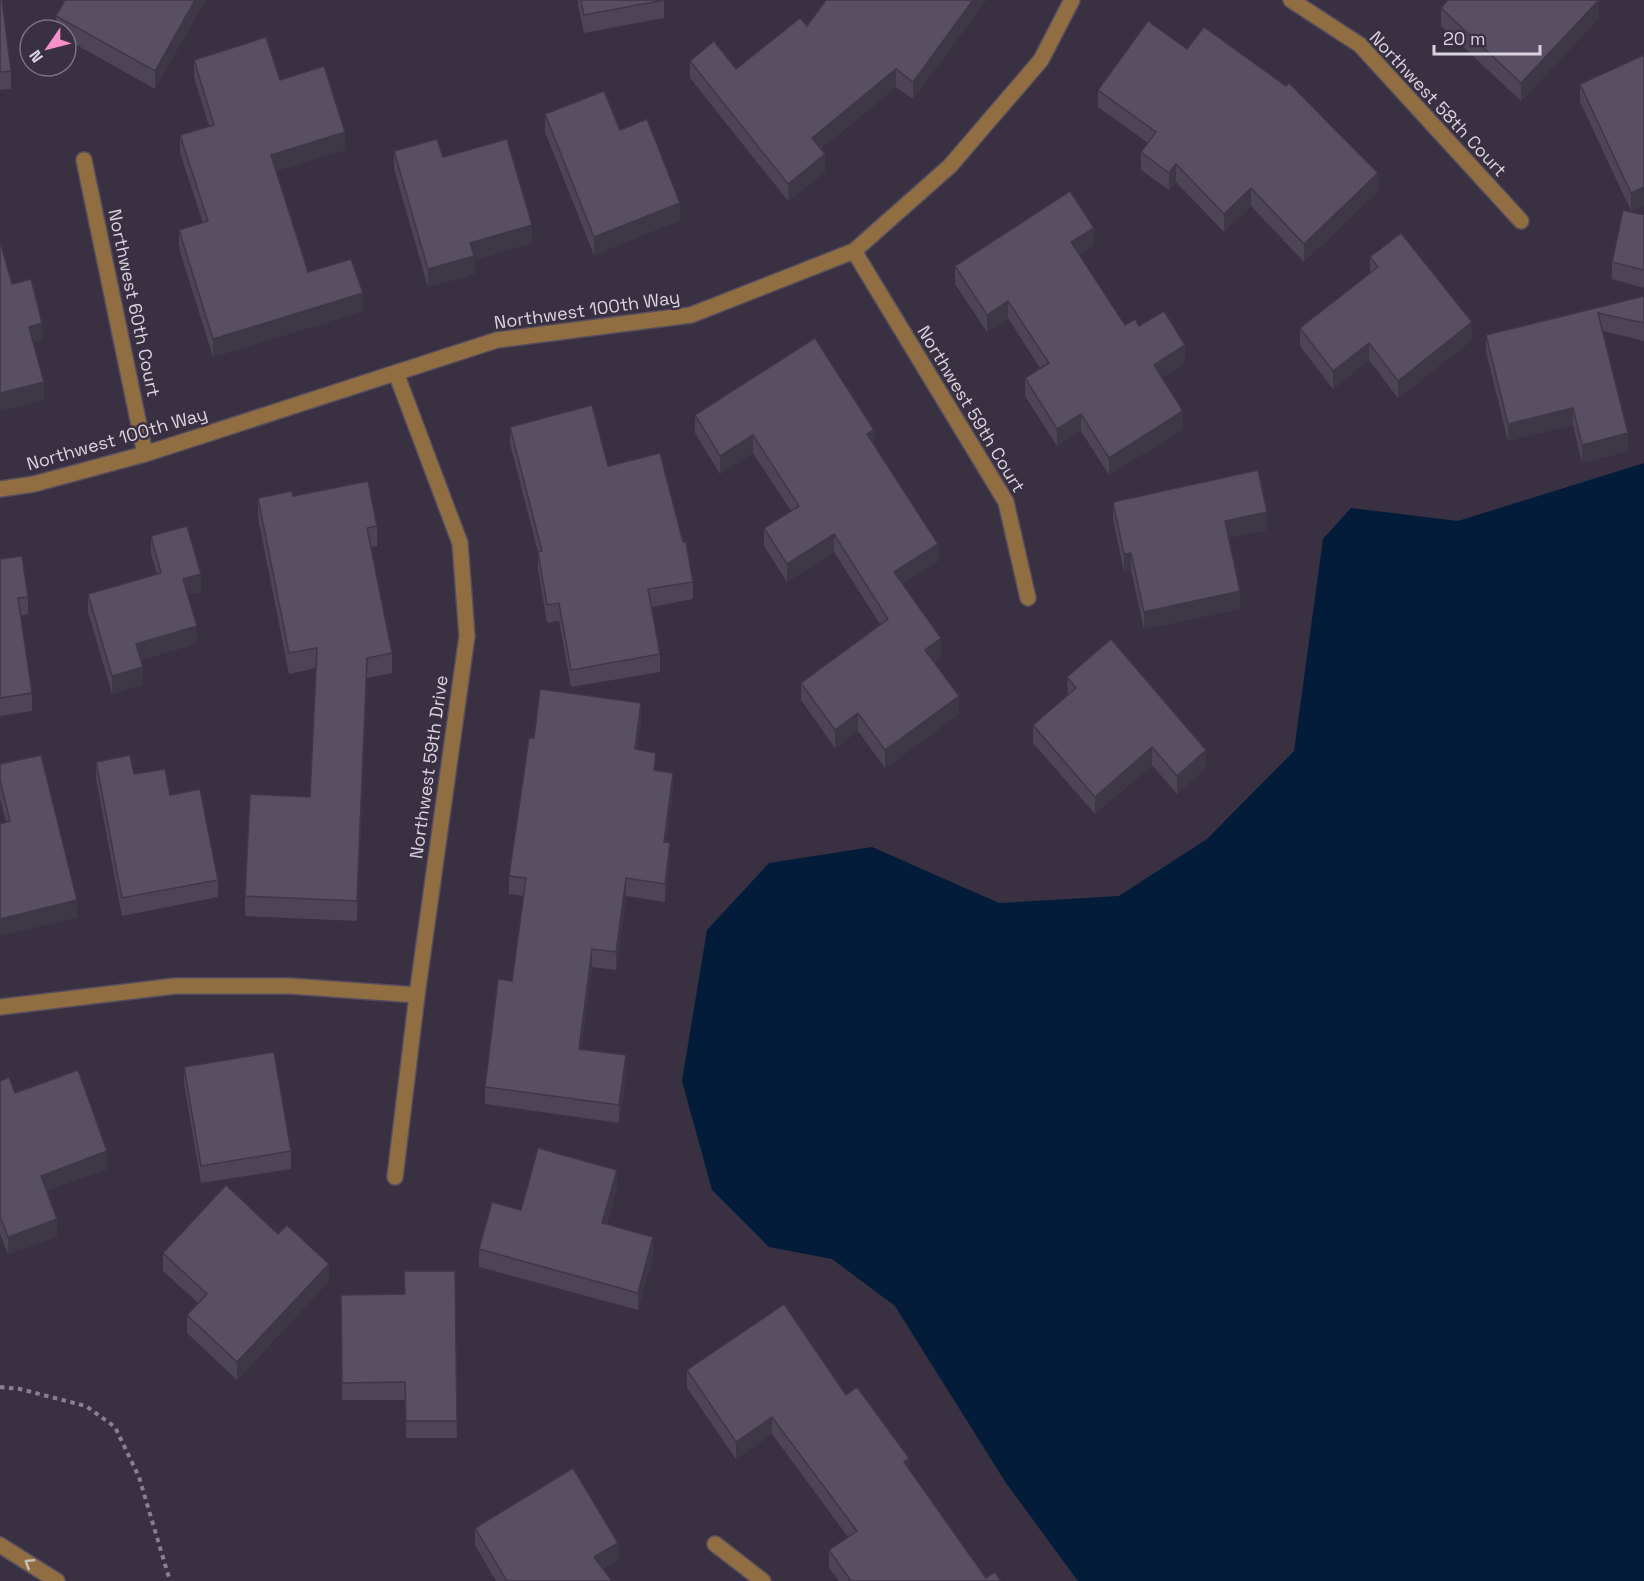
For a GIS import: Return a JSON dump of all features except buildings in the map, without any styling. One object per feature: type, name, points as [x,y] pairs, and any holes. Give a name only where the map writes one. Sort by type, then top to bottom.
[{"type":"street","name":"Northwest 100th Way","points":[[0,489],[34,484],[145,454],[498,340],[692,315],[854,251],[950,166],[1041,60],[1072,0]]},
{"type":"street","name":"Northwest 58th Court","points":[[1291,0],[1360,45],[1521,221]]},
{"type":"street","name":"Northwest 60th Court","points":[[84,160],[145,454]]},
{"type":"street","name":"Northwest 59th Court","points":[[854,251],[1006,502],[1028,598]]},
{"type":"street","name":"Northwest 59th Drive","points":[[395,1177],[417,995],[467,636],[460,543],[396,373]]},
{"type":"street","points":[[0,1007],[175,986],[290,986],[417,995]]},
{"type":"street","points":[[715,1544],[763,1581]]},
{"type":"street","points":[[0,1545],[57,1581]]},
{"type":"path","points":[[0,1387],[20,1389],[86,1406],[115,1427],[139,1477],[170,1581]]},
{"type":"water","points":[[1644,463],[1644,1581],[1078,1581],[1006,1483],[895,1306],[832,1259],[769,1247],[712,1190],[682,1081],[707,930],[769,863],[872,847],[999,903],[1119,896],[1207,839],[1294,751],[1323,539],[1351,508],[1458,521]]}]
